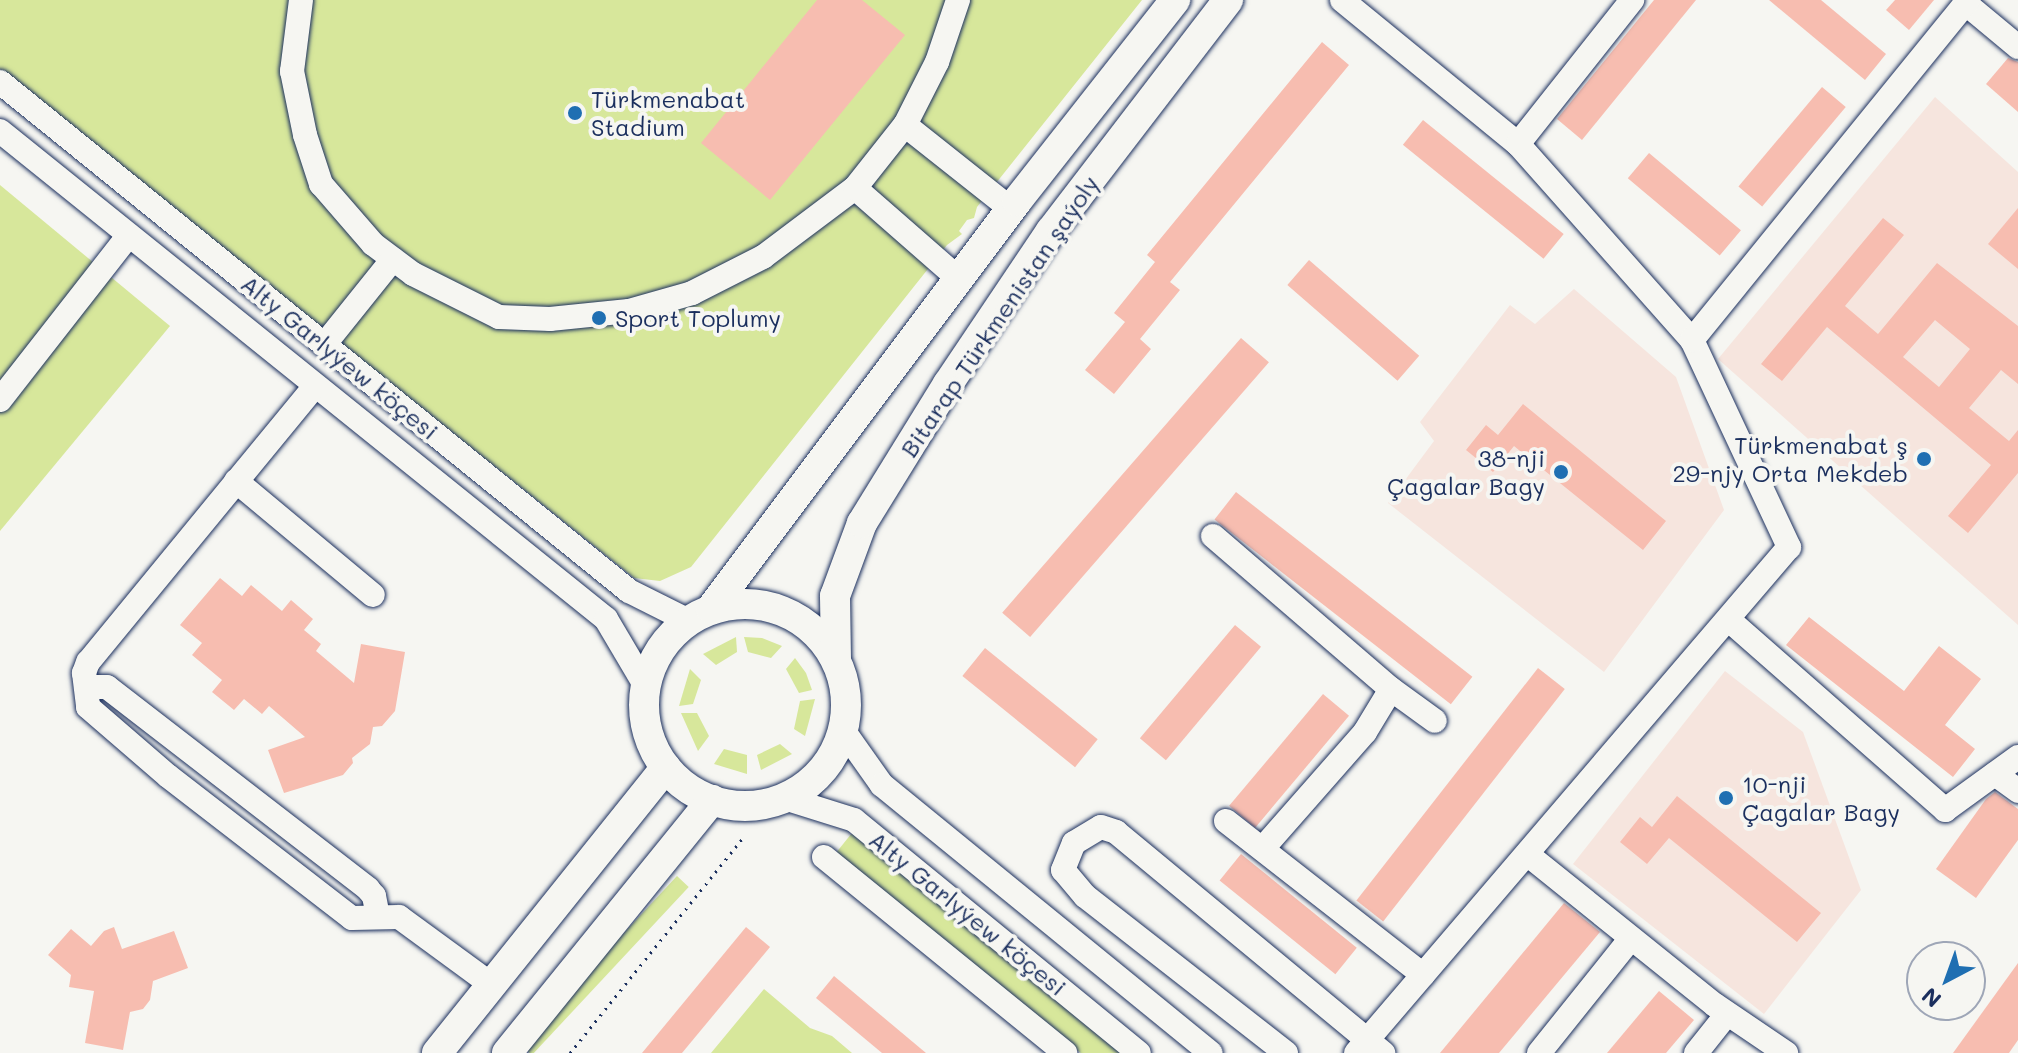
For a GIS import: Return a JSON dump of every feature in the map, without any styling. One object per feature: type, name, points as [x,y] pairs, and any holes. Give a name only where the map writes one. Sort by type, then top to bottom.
[{"type":"main road","name":"Bitarap Türkmenistan şaýoly","points":[[699,614],[1175,0]]},
{"type":"main road","name":"Bitarap Türkmenistan şaýoly","points":[[836,660],[835,596],[862,523],[948,384],[1051,231],[1228,0]]},
{"type":"main road","points":[[740,603],[769,606],[796,617],[819,636],[836,660],[844,683],[843,730],[831,758],[811,782],[784,798],[761,805],[737,806],[712,800],[674,778],[653,750],[644,718],[645,685],[653,660],[668,638],[699,614],[740,603]]},
{"type":"main road","points":[[437,1053],[666,767]]},
{"type":"main road","points":[[507,1053],[712,800]]},
{"type":"street","points":[[301,0],[292,71],[305,135],[321,184],[373,244],[413,274],[499,317],[550,319],[629,311],[692,293],[763,257],[855,188],[905,125],[937,62],[958,0]]},
{"type":"street","points":[[1286,1053],[1085,896],[1063,870],[1074,843],[1101,827],[1116,832],[1368,1049],[1423,975],[1789,547],[1692,340],[1518,144],[1342,0]]},
{"type":"street","points":[[1518,144],[1632,0]]},
{"type":"street","points":[[1692,340],[1966,2],[2018,47]]},
{"type":"street","name":"Alty Garlyýew köçesi","points":[[0,82],[629,591],[699,614]]},
{"type":"street","points":[[905,125],[1011,209]]},
{"type":"street","name":"Alty Garlyýew köçesi","points":[[0,131],[606,619],[645,685]]},
{"type":"street","points":[[855,188],[959,279]]},
{"type":"street","points":[[0,400],[129,235]]},
{"type":"street","points":[[324,345],[393,259]]},
{"type":"street","points":[[315,386],[88,662],[84,673],[88,707],[168,776],[352,918],[399,917],[492,985]]},
{"type":"street","points":[[236,481],[373,595]]},
{"type":"street","points":[[1213,536],[1391,689],[1435,721]]},
{"type":"street","points":[[1729,620],[1945,810],[2018,757]]},
{"type":"street","points":[[87,687],[107,687],[368,889],[374,896],[378,916]]},
{"type":"street","points":[[1264,847],[1365,732],[1391,689]]},
{"type":"street","name":"Alty Garlyýew köçesi","points":[[843,730],[882,785],[1211,1053]]},
{"type":"street","points":[[1995,774],[2018,791]]},
{"type":"street","name":"Alty Garlyýew köçesi","points":[[784,798],[854,820],[1139,1053]]},
{"type":"street","points":[[1226,821],[1264,847],[1423,975]]},
{"type":"street","points":[[1527,854],[1727,1014],[1786,1053]]},
{"type":"street","points":[[824,857],[1065,1053]]},
{"type":"street","points":[[1539,1053],[1631,938]]},
{"type":"street","points":[[1696,1053],[1727,1014]]},
{"type":"path","points":[[570,1053],[742,839]]},
{"type":"shaded area","name":"Türkmenabat ş 29-njy Orta Mekdeb","points":[[1935,97],[2018,172],[2018,625],[1718,359]]},
{"type":"shaded area","name":"38-nji Çagalar Bagy","points":[[1574,289],[1676,377],[1724,510],[1604,672],[1388,503],[1434,441],[1420,422],[1510,305],[1535,324]]},
{"type":"shaded area","name":"10-nji Çagalar Bagy","points":[[1725,671],[1803,732],[1861,890],[1764,1014],[1573,864]]},
{"type":"green space","name":"Sport Toplumy","points":[[0,0],[1142,0],[977,207],[974,218],[967,220],[959,231],[962,234],[947,245],[691,567],[660,581],[634,578],[0,70]]},
{"type":"green space","points":[[0,185],[170,326],[0,531]]},
{"type":"green space","points":[[736,637],[737,652],[716,665],[703,654]]},
{"type":"green space","points":[[744,637],[762,638],[782,646],[771,658],[748,652]]},
{"type":"green space","points":[[795,658],[806,673],[812,690],[799,693],[786,669]]},
{"type":"green space","points":[[690,669],[701,680],[693,704],[679,706]]},
{"type":"green space","points":[[815,699],[805,736],[794,729],[800,701]]},
{"type":"green space","points":[[681,713],[697,713],[709,736],[698,751]]},
{"type":"green space","points":[[780,744],[792,754],[761,770],[757,755]]},
{"type":"green space","points":[[724,749],[747,755],[747,774],[714,764]]},
{"type":"green space","points":[[852,833],[1122,1052],[1081,1053],[835,854]]},
{"type":"green space","points":[[677,876],[689,887],[534,1053],[520,1044]]},
{"type":"green space","points":[[764,989],[810,1028],[832,1036],[852,1053],[711,1053]]},
{"type":"building","points":[[817,0],[862,0],[905,35],[770,200],[701,143]]},
{"type":"building","points":[[1654,0],[1696,0],[1582,140],[1557,119]]},
{"type":"building","points":[[1769,0],[1821,0],[1886,54],[1865,80]]},
{"type":"building","points":[[1895,0],[1934,0],[1909,30],[1886,10]]},
{"type":"building","points":[[1322,42],[1349,65],[1170,282],[1180,290],[1140,339],[1151,349],[1114,394],[1085,370],[1125,322],[1114,313],[1155,262],[1147,255]]},
{"type":"building","points":[[2008,58],[2018,62],[2018,112],[1986,84]]},
{"type":"building","points":[[1822,87],[1846,107],[1762,207],[1738,187]]},
{"type":"building","points":[[1423,120],[1564,234],[1544,259],[1403,145]]},
{"type":"building","points":[[1649,153],[1741,230],[1720,255],[1628,178]]},
{"type":"building","points":[[2018,208],[2018,269],[1988,244]]},
{"type":"building","points":[[1883,218],[1904,235],[1845,306],[1878,334],[1937,263],[2018,326],[2018,384],[2001,370],[1969,408],[2009,441],[2018,430],[2018,473],[1968,533],[1948,516],[1991,465],[1827,327],[1782,381],[1761,364]],"holes":[[[1935,320],[1970,349],[1939,387],[1903,357]]]},
{"type":"building","points":[[1309,260],[1419,356],[1398,381],[1287,285]]},
{"type":"building","points":[[1241,338],[1269,362],[1030,637],[1002,613]]},
{"type":"building","points":[[1523,404],[1666,521],[1643,550],[1514,446],[1493,472],[1466,450],[1486,425],[1498,435]]},
{"type":"building","points":[[1236,492],[1472,677],[1451,704],[1214,520]]},
{"type":"building","points":[[220,578],[242,596],[251,585],[282,611],[291,600],[313,619],[304,630],[321,644],[316,651],[354,683],[361,644],[405,652],[395,711],[382,726],[373,727],[370,744],[352,758],[353,763],[343,775],[284,793],[268,750],[305,737],[269,706],[262,714],[244,699],[234,710],[212,692],[222,680],[192,655],[202,643],[180,625]]},
{"type":"building","points":[[1809,617],[1904,691],[1939,646],[1981,679],[1945,725],[1975,749],[1953,777],[1786,645]]},
{"type":"building","points":[[1235,625],[1261,647],[1166,760],[1140,738]]},
{"type":"building","points":[[985,648],[1098,739],[1075,767],[962,676]]},
{"type":"building","points":[[1538,668],[1565,689],[1383,921],[1356,900]]},
{"type":"building","points":[[1323,694],[1349,716],[1255,828],[1229,806]]},
{"type":"building","points":[[1995,792],[2018,809],[2018,840],[1976,898],[1936,869],[1986,799]]},
{"type":"building","points":[[1677,796],[1821,913],[1797,942],[1669,838],[1647,864],[1620,842],[1640,817],[1652,827]]},
{"type":"building","points":[[1241,854],[1357,948],[1335,974],[1220,880]]},
{"type":"building","points":[[1564,903],[1600,932],[1499,1053],[1440,1053]]},
{"type":"building","points":[[114,927],[122,949],[174,931],[188,968],[153,981],[150,1000],[143,1009],[130,1012],[123,1050],[85,1043],[94,991],[69,987],[71,975],[48,955],[71,929],[91,946],[104,931]]},
{"type":"building","points":[[746,927],[770,947],[682,1053],[642,1053]]},
{"type":"building","points":[[2018,963],[2018,1040],[2009,1053],[1953,1053],[1976,1021],[1986,1021],[1986,1007]]},
{"type":"building","points":[[834,976],[926,1053],[882,1053],[816,998]]},
{"type":"building","points":[[1659,991],[1694,1020],[1666,1053],[1607,1053]]},
{"type":"place","name":"Türkmenabat Stadium","points":[[575,113]]},
{"type":"place","name":"Sport Toplumy","points":[[599,318]]},
{"type":"place","name":"Türkmenabat ş 29-njy Orta Mekdeb","points":[[1924,459]]},
{"type":"place","name":"38-nji Çagalar Bagy","points":[[1561,472]]},
{"type":"place","name":"10-nji Çagalar Bagy","points":[[1726,798]]}]
